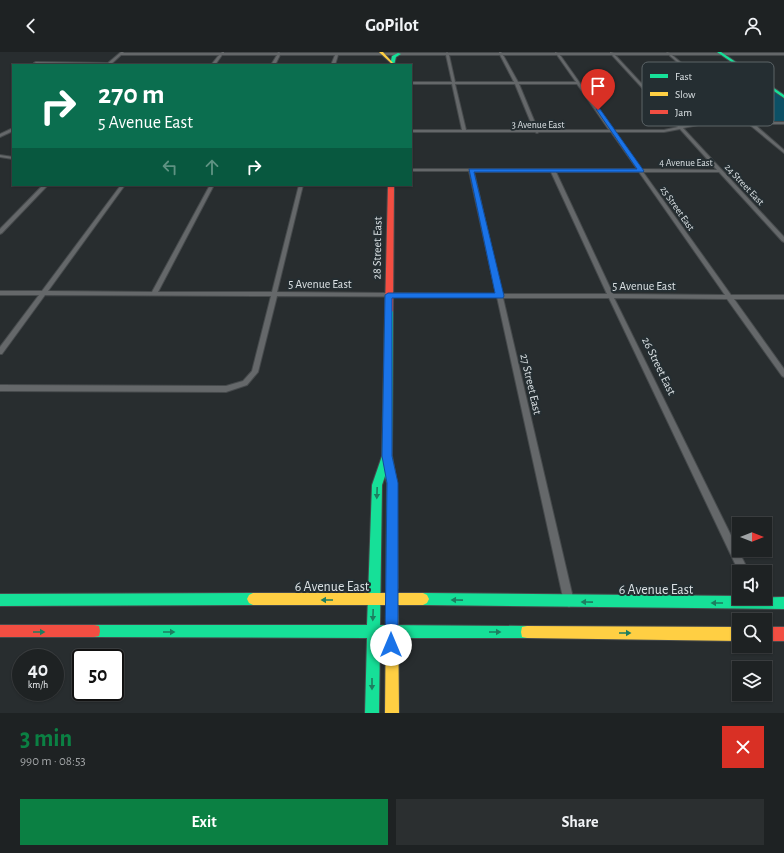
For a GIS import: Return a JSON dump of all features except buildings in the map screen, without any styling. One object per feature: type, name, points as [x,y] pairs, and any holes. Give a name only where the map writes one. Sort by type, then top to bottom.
[{"type":"main road","points":[[382,53],[392,64]]},
{"type":"main road","points":[[720,53],[733,62]]},
{"type":"main road","points":[[392,64],[394,56],[399,54]]},
{"type":"main road","points":[[774,90],[784,97]]},
{"type":"main road","name":"28 Street East","points":[[390,186],[387,456],[392,483],[392,713]]},
{"type":"main road","name":"28 Street East","points":[[372,713],[377,486],[387,456]]},
{"type":"main road","name":"6 Avenue East","points":[[0,600],[391,599],[569,602],[732,601]]},
{"type":"main road","name":"6 Avenue East","points":[[772,603],[784,604]]},
{"type":"main road","points":[[0,631],[391,631],[732,634]]},
{"type":"main road","points":[[772,634],[784,634]]},
{"type":"street","points":[[36,63],[109,64],[122,53],[784,54]]},
{"type":"street","points":[[214,64],[222,53]]},
{"type":"street","points":[[274,64],[279,53]]},
{"type":"street","points":[[447,53],[464,132]]},
{"type":"street","points":[[501,53],[517,84],[537,132]]},
{"type":"street","name":"25 Street East","points":[[557,53],[784,374]]},
{"type":"street","name":"24 Street East","points":[[612,53],[642,86]]},
{"type":"street","points":[[667,53],[678,62]]},
{"type":"street","points":[[777,53],[784,57]]},
{"type":"street","points":[[333,64],[337,54]]},
{"type":"street","points":[[412,84],[579,83]]},
{"type":"street","name":"3 Avenue East","points":[[774,123],[784,123]]},
{"type":"street","name":"3 Avenue East","points":[[412,131],[614,132],[664,131],[686,126]]},
{"type":"street","points":[[755,126],[784,152]]},
{"type":"street","name":"24 Street East","points":[[680,127],[784,240]]},
{"type":"street","points":[[0,136],[12,130]]},
{"type":"street","points":[[0,156],[12,158]]},
{"type":"street","name":"4 Avenue East","points":[[412,170],[721,171]]},
{"type":"street","name":"27 Street East","points":[[471,170],[569,602]]},
{"type":"street","name":"26 Street East","points":[[553,171],[611,296],[741,565]]},
{"type":"street","points":[[0,232],[45,186]]},
{"type":"street","points":[[0,352],[122,186]]},
{"type":"street","points":[[154,294],[211,186]]},
{"type":"street","points":[[0,388],[226,389],[245,383],[255,372],[301,186]]},
{"type":"street","name":"5 Avenue East","points":[[0,293],[784,297]]},
{"type":"shaded area","points":[[774,91],[784,98],[784,121],[774,121]]},
{"type":"traffic: fast","points":[[719,52],[733,62]]},
{"type":"traffic: fast","points":[[392,64],[394,56],[399,54]]},
{"type":"traffic: fast","points":[[774,90],[784,97]]},
{"type":"traffic: fast","points":[[389,311],[387,456],[392,483],[392,588]]},
{"type":"traffic: fast","points":[[372,713],[377,485],[386,458]]},
{"type":"traffic: fast","points":[[0,600],[253,599]]},
{"type":"traffic: fast","points":[[423,599],[784,603]]},
{"type":"traffic: fast","points":[[94,631],[527,632]]},
{"type":"traffic: slow","points":[[381,52],[392,62]]},
{"type":"traffic: slow","points":[[392,588],[392,713]]},
{"type":"traffic: slow","points":[[253,599],[423,599]]},
{"type":"traffic: slow","points":[[527,632],[732,634]]},
{"type":"traffic: jam","points":[[389,311],[391,186]]},
{"type":"traffic: jam","points":[[0,631],[94,631]]},
{"type":"traffic: jam","points":[[772,634],[784,634]]},
{"type":"route","points":[[391,645],[392,483],[387,456],[388,295],[500,296],[471,170],[641,171],[598,110]]}]
